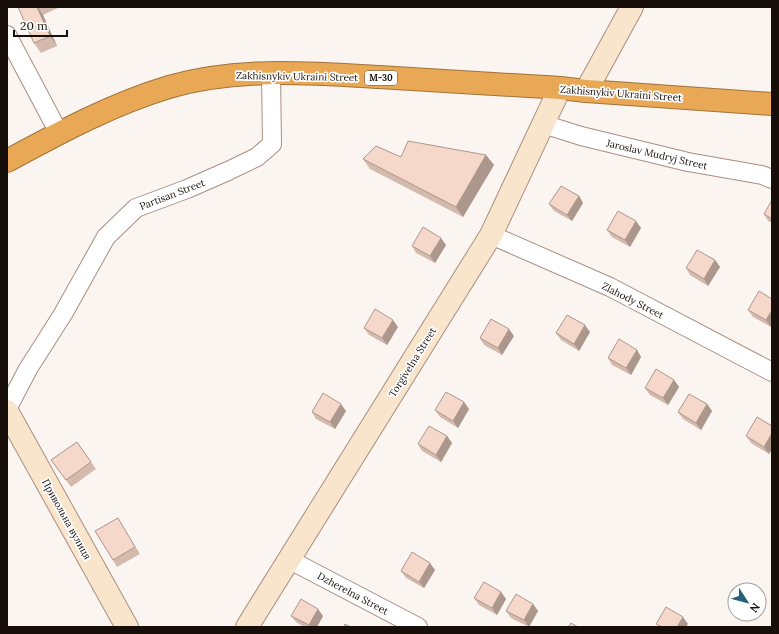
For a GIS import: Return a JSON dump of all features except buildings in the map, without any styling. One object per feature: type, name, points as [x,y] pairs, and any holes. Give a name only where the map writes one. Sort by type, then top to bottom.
[{"type":"highway","name":"Zakhisnykiv Ukraini Street","points":[[7,161],[59,133],[122,103],[169,86],[235,74],[271,73],[347,76],[560,88],[772,104]]},
{"type":"street","points":[[586,91],[632,7]]},
{"type":"street","points":[[7,35],[59,133]]},
{"type":"street","name":"Partisan Street","points":[[7,410],[28,369],[63,314],[106,237],[136,208],[187,189],[228,171],[257,157],[272,144],[271,73]]},
{"type":"street","name":"Torgivelna Street","points":[[246,627],[491,236],[560,88]]},
{"type":"street","name":"Jaroslav Mudryj Street","points":[[543,124],[581,136],[688,162],[762,175],[772,179]]},
{"type":"street","name":"Zlahody Street","points":[[491,236],[610,287],[772,372]]},
{"type":"street","name":"Привольна вулиця","points":[[7,410],[127,627]]},
{"type":"street","name":"Dzherelna Street","points":[[288,559],[418,627]]}]
